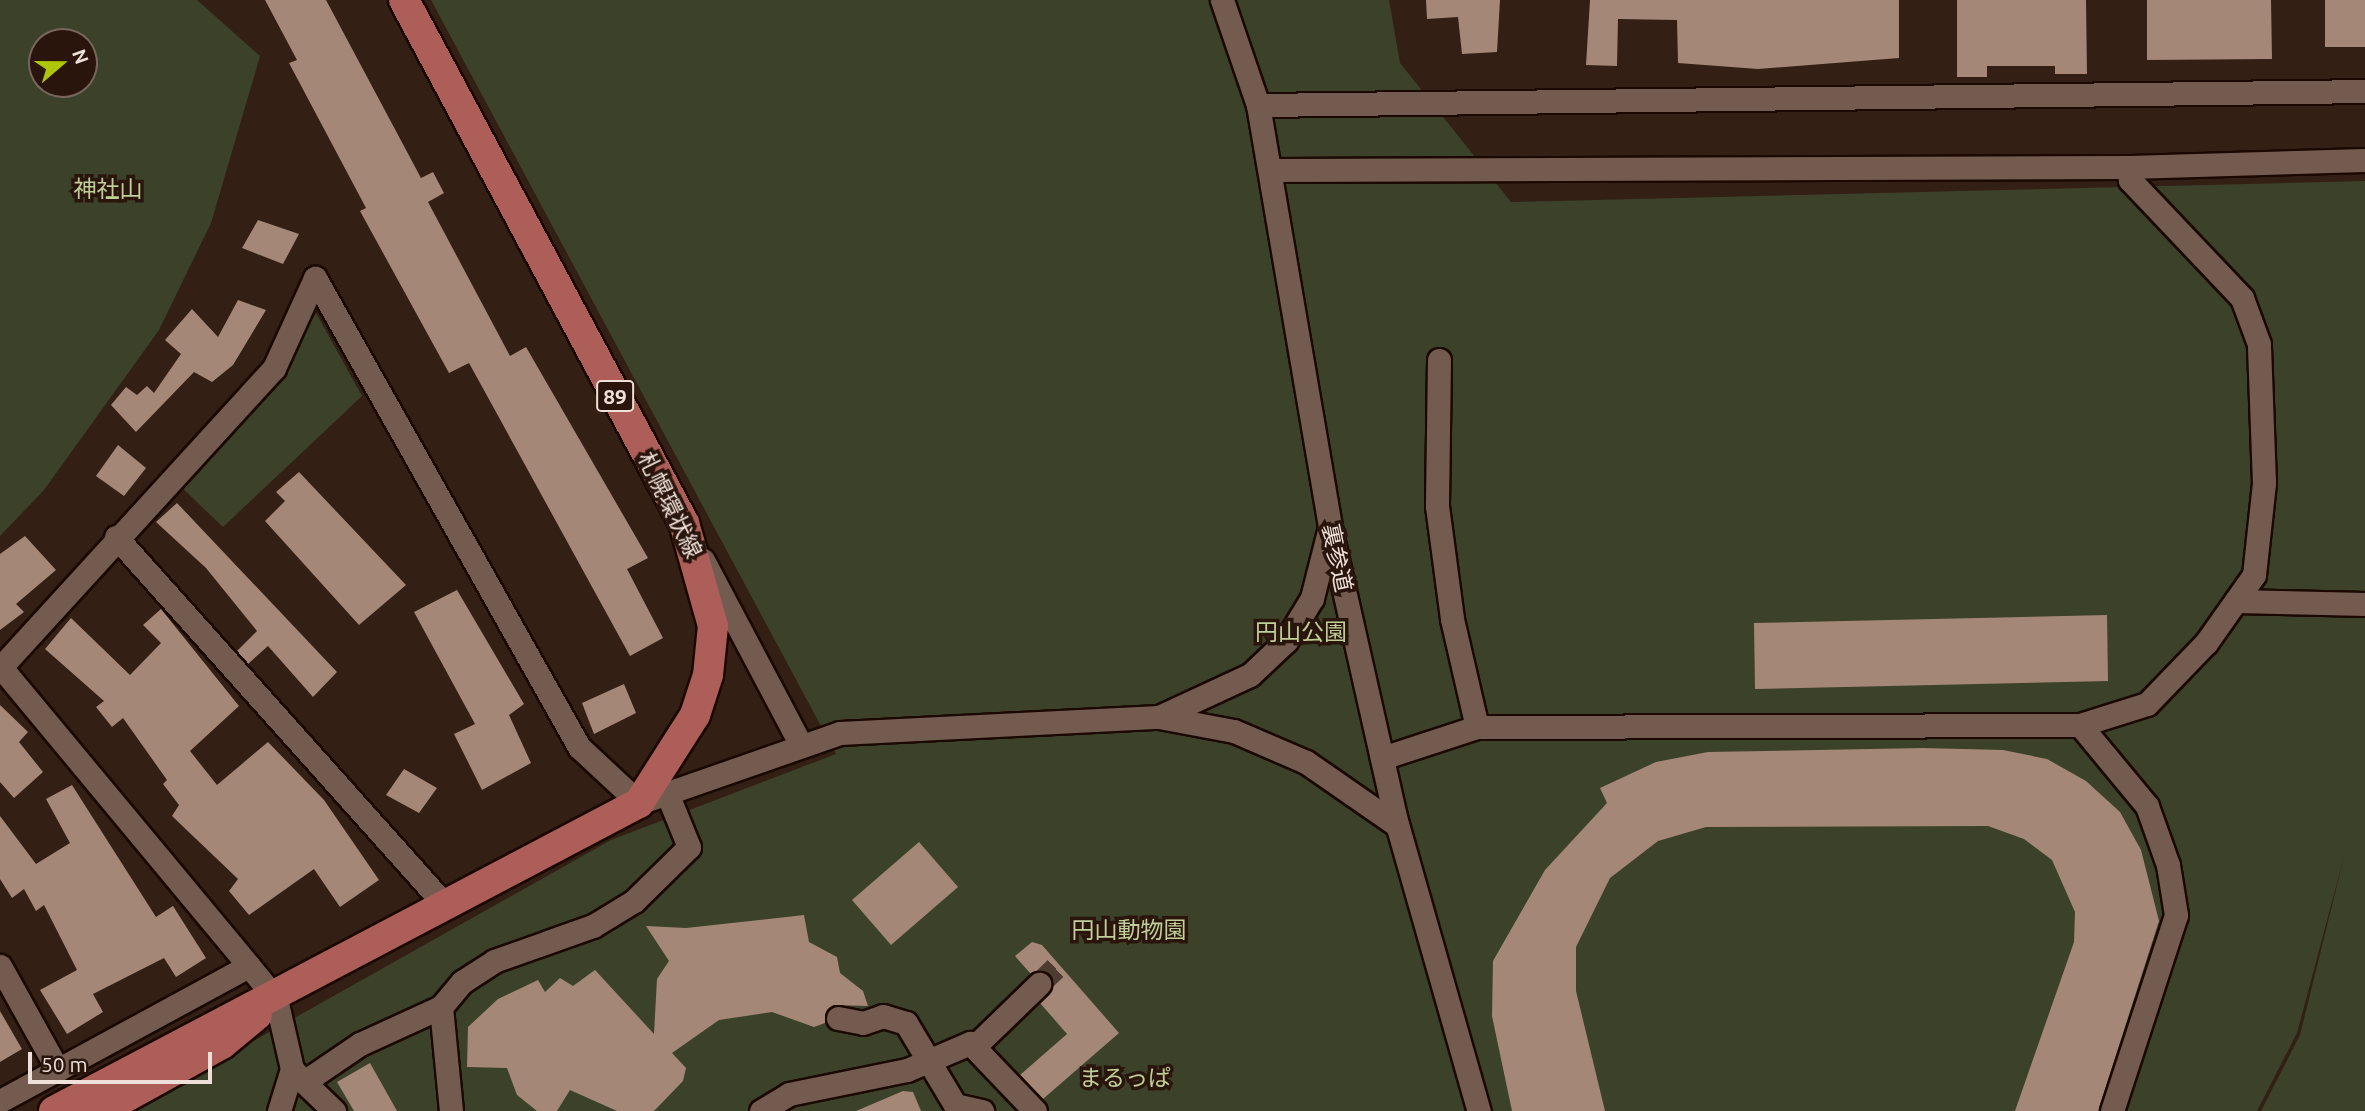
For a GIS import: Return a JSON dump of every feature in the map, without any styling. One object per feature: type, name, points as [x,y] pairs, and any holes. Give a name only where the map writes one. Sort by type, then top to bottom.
[{"type":"main road","name":"札幌環状線","points":[[54,1111],[211,1024],[276,999],[639,803],[695,715],[708,675],[713,626],[684,523],[404,0]]},
{"type":"main road","name":"札幌環状線","points":[[101,1111],[222,1044],[276,999]]},
{"type":"street","name":"裏参道","points":[[1222,0],[1258,105],[1330,528],[1397,824],[1479,1111]]},
{"type":"street","points":[[1258,105],[2365,91]]},
{"type":"street","points":[[1270,170],[2129,167],[2365,160]]},
{"type":"street","points":[[1382,758],[1477,727],[2080,725],[2147,704],[2206,643],[2254,575],[2264,483],[2259,344],[2242,298],[2130,180],[2129,167]]},
{"type":"street","points":[[334,1111],[298,1075],[276,999],[1,667],[116,537],[274,368],[315,278],[579,747],[639,803],[800,743],[840,733],[1159,718],[1234,730],[1306,762],[1397,824]]},
{"type":"street","points":[[1439,360],[1437,506],[1452,619],[1477,727]]},
{"type":"street","points":[[684,523],[800,743]]},
{"type":"street","points":[[1159,718],[1250,675],[1286,640],[1312,598],[1330,528]]},
{"type":"street","points":[[116,537],[447,907]]},
{"type":"street","points":[[2236,601],[2365,604]]},
{"type":"street","points":[[2080,725],[2147,806],[2168,865],[2176,915],[2112,1111]]},
{"type":"street","points":[[279,1111],[298,1075],[441,1007],[462,982],[494,961],[593,926],[661,880],[689,847],[667,793]]},
{"type":"street","points":[[0,966],[58,1070]]},
{"type":"street","points":[[0,1101],[249,966]]},
{"type":"street","points":[[974,1047],[1039,984]]},
{"type":"street","points":[[441,1007],[451,1111]]},
{"type":"street","points":[[838,1018],[863,1023],[883,1016],[906,1023],[955,1105],[982,1111]]},
{"type":"street","points":[[761,1111],[789,1094],[928,1062],[954,1046],[974,1047],[1035,1111]]},
{"type":"green space","name":"神社山","points":[[0,0],[197,0],[260,56],[211,223],[159,330],[44,490],[0,536]]},
{"type":"green space","name":"円山公園","points":[[431,0],[1389,0],[1400,63],[1511,202],[2365,181],[2365,1111],[2261,1111],[2300,1035],[2345,853],[2297,1033],[2257,1111],[129,1111],[611,840],[836,754]]},
{"type":"green space","points":[[316,313],[362,396],[223,527],[179,485],[271,383]]},
{"type":"building","points":[[265,0],[326,0],[421,178],[433,172],[444,193],[428,202],[510,356],[526,347],[648,558],[627,569],[663,638],[630,656],[469,363],[449,373],[360,211],[366,208],[289,63],[297,60]]},
{"type":"building","points":[[1426,0],[1500,0],[1497,52],[1462,54],[1458,17],[1427,19]]},
{"type":"building","points":[[1590,0],[1899,0],[1899,58],[1758,69],[1678,63],[1677,20],[1618,19],[1617,66],[1586,65]]},
{"type":"building","points":[[1957,0],[2086,0],[2087,74],[2055,74],[2055,66],[1987,66],[1987,77],[1957,77]]},
{"type":"building","points":[[2147,0],[2271,0],[2272,59],[2147,60]]},
{"type":"building","points":[[2325,0],[2365,0],[2365,47],[2325,47]]},
{"type":"building","points":[[258,220],[299,234],[283,264],[242,248]]},
{"type":"building","points":[[238,300],[266,310],[233,365],[212,382],[194,372],[136,432],[111,405],[126,387],[137,395],[147,386],[154,393],[181,354],[165,340],[192,309],[218,337]]},
{"type":"building","points":[[118,445],[146,468],[124,496],[96,476]]},
{"type":"building","points":[[299,472],[406,585],[359,625],[265,521],[285,501],[276,492]]},
{"type":"building","points":[[177,503],[337,672],[313,697],[268,646],[248,664],[237,651],[257,631],[206,568],[156,522]]},
{"type":"building","points":[[25,536],[56,570],[16,604],[24,612],[0,630],[0,554]]},
{"type":"building","points":[[457,590],[524,704],[509,715],[531,763],[482,790],[454,734],[475,724],[414,612]]},
{"type":"building","points":[[161,609],[239,706],[190,751],[217,785],[268,742],[324,800],[379,880],[340,907],[314,869],[249,915],[229,891],[238,879],[172,816],[179,805],[163,784],[167,780],[123,718],[112,727],[96,707],[104,701],[45,649],[71,618],[130,675],[161,643],[143,625]]},
{"type":"building","points":[[2107,615],[2108,681],[1755,689],[1754,623]]},
{"type":"building","points":[[624,684],[636,713],[594,734],[582,703]]},
{"type":"building","points":[[0,705],[28,732],[19,742],[43,772],[14,798],[0,782]]},
{"type":"building","points":[[1923,748],[2003,750],[2047,759],[2086,781],[2120,812],[2141,850],[2159,921],[2098,1111],[2015,1111],[2074,942],[2075,912],[2052,860],[2024,839],[1988,826],[1706,827],[1658,841],[1610,878],[1576,947],[1576,991],[1605,1111],[1512,1111],[1492,1016],[1493,961],[1545,870],[1607,803],[1600,788],[1656,762],[1708,752]]},
{"type":"building","points":[[404,769],[437,788],[419,813],[386,795]]},
{"type":"building","points":[[72,785],[156,917],[173,906],[206,958],[176,977],[164,958],[93,994],[103,1012],[67,1034],[40,990],[77,970],[44,905],[36,911],[24,889],[12,898],[0,879],[0,816],[36,864],[70,843],[46,799]]},
{"type":"building","points":[[919,842],[958,887],[891,945],[852,900]]},
{"type":"building","points":[[804,915],[809,942],[837,957],[840,973],[863,991],[868,1006],[833,1005],[825,1023],[814,1027],[772,1012],[719,1020],[672,1053],[686,1068],[683,1081],[654,1111],[617,1111],[570,1090],[557,1111],[537,1111],[517,1095],[507,1068],[467,1067],[468,1027],[498,999],[538,980],[545,992],[560,978],[573,986],[595,970],[654,1034],[657,979],[669,961],[646,926],[686,928]]},
{"type":"building","points":[[1032,942],[1042,945],[1119,1033],[1043,1099],[1020,1075],[1067,1034],[1040,1003],[1052,988],[1049,975],[1030,973],[1015,956]]},
{"type":"building","points":[[0,1011],[22,1049],[0,1062]]},
{"type":"building","points":[[370,1063],[397,1111],[354,1111],[337,1082]]},
{"type":"building","points":[[903,1091],[913,1092],[921,1111],[856,1111]]},
{"type":"tunnel","points":[[1039,984],[1059,965]]},
{"type":"park label","name":"円山動物園","points":[[1129,930]]},
{"type":"park label","name":"まるっぱ","points":[[1125,1078]]}]
